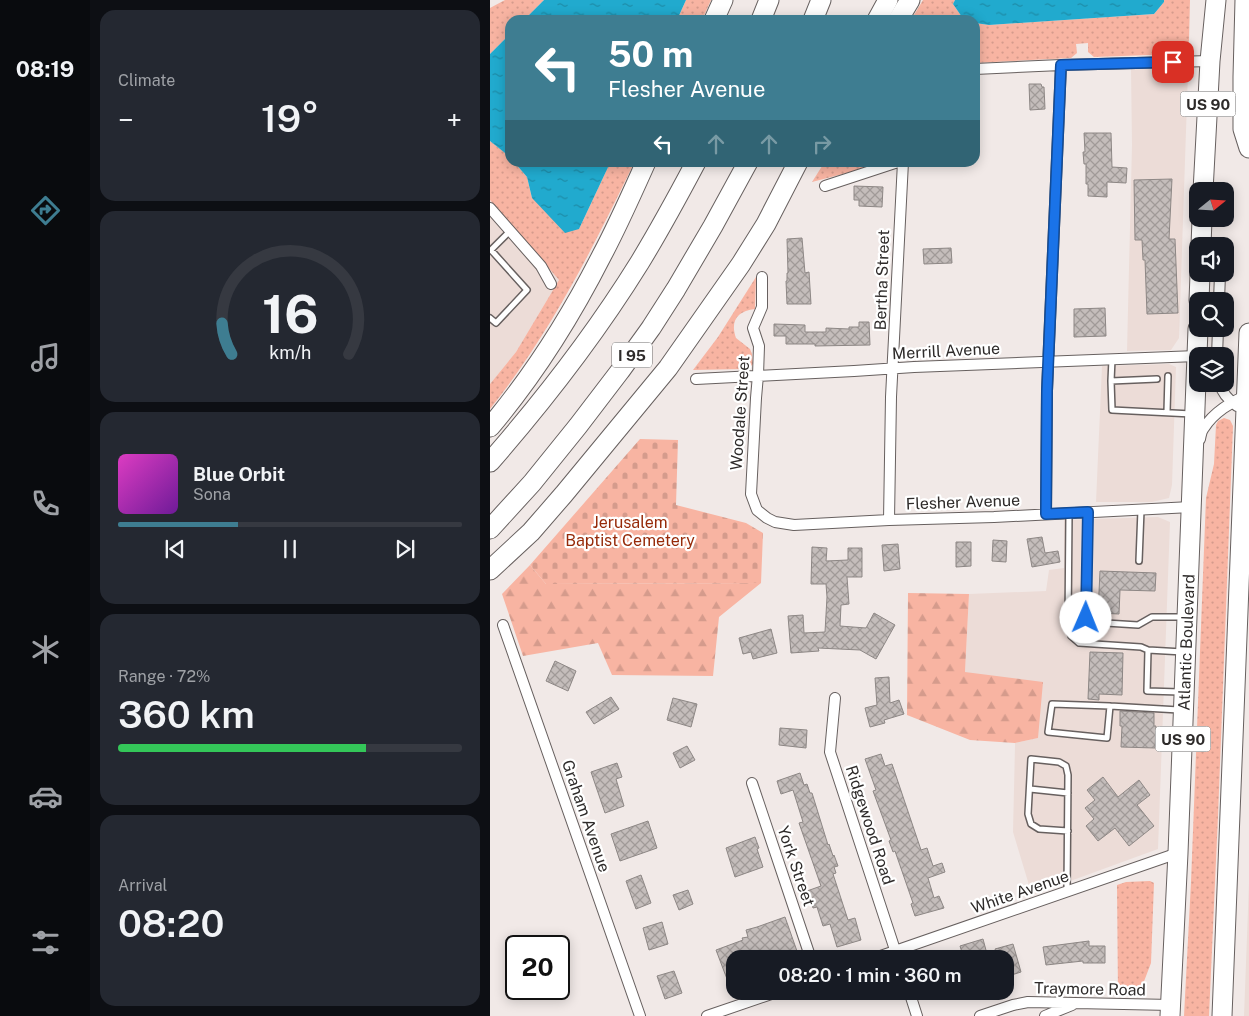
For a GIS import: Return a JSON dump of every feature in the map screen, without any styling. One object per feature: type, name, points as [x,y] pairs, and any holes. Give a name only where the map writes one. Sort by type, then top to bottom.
[{"type":"highway","points":[[716,15],[723,0]]},
{"type":"highway","points":[[763,15],[769,0]]},
{"type":"highway","points":[[815,15],[821,0]]},
{"type":"highway","points":[[880,15],[888,0]]},
{"type":"highway","points":[[901,15],[910,0]]},
{"type":"highway","name":"US 90","points":[[1204,182],[1210,61],[1216,0]]},
{"type":"highway","name":"US 90","points":[[1245,0],[1243,130],[1249,148]]},
{"type":"highway","points":[[490,427],[512,401],[561,329],[603,254],[644,167]]},
{"type":"highway","name":"I 95","points":[[490,462],[557,381],[599,322],[639,263],[693,167]]},
{"type":"highway","name":"I 95","points":[[490,529],[532,483],[578,426],[651,328],[714,226],[745,167]]},
{"type":"highway","points":[[766,224],[795,167]]},
{"type":"highway","points":[[490,570],[531,532],[668,368],[741,264],[766,224],[808,167]]},
{"type":"highway","name":"US 90","points":[[1222,1016],[1249,333]]},
{"type":"highway","name":"Atlantic Boulevard","points":[[1171,1011],[1196,392]]},
{"type":"street","points":[[980,69],[1210,61]]},
{"type":"street","points":[[1046,514],[1047,391],[1061,65]]},
{"type":"street","points":[[825,186],[883,167]]},
{"type":"street","name":"Bertha Street","points":[[889,520],[891,407],[903,167]]},
{"type":"street","points":[[490,208],[540,266],[551,284]]},
{"type":"street","name":"Woodale Street","points":[[762,277],[762,307],[753,328],[759,346],[751,494],[757,510],[767,518]]},
{"type":"street","name":"Merrill Avenue","points":[[696,379],[1009,363],[1189,356]]},
{"type":"street","points":[[1226,392],[1245,404]]},
{"type":"street","points":[[1193,463],[1203,429],[1214,416],[1245,404]]},
{"type":"street","name":"Flesher Avenue","points":[[767,518],[775,522],[794,525],[1191,507]]},
{"type":"street","name":"Graham Avenue","points":[[503,625],[640,1016]]},
{"type":"street","name":"Ridgewood Road","points":[[835,698],[830,752],[896,950]]},
{"type":"street","name":"York Street","points":[[752,783],[808,950]]},
{"type":"street","name":"White Avenue","points":[[908,950],[1067,891],[1178,853]]},
{"type":"street","points":[[708,1016],[754,1000]]},
{"type":"street","points":[[912,1000],[917,1016]]},
{"type":"street","name":"Traymore Road","points":[[980,1016],[1028,1002],[1171,1011]]},
{"type":"street","points":[[1046,1016],[1075,1004]]},
{"type":"lane","points":[[490,318],[496,323],[527,290],[491,250],[510,231]]},
{"type":"lane","points":[[1112,359],[1112,410],[1195,414]]},
{"type":"lane","points":[[1167,412],[1168,376]]},
{"type":"lane","points":[[1111,380],[1157,379]]},
{"type":"lane","points":[[1139,562],[1141,509]]},
{"type":"lane","points":[[1069,512],[1068,626],[1071,636],[1079,643],[1186,652]]},
{"type":"lane","points":[[1088,512],[1086,618],[1090,622],[1138,626],[1152,617],[1187,617]]},
{"type":"lane","points":[[1148,650],[1147,691],[1184,701]]},
{"type":"lane","points":[[1110,706],[1107,738],[1048,732],[1052,704],[1110,706],[1184,701]]},
{"type":"lane","points":[[1067,891],[1068,831],[1068,775],[1066,766],[1059,762],[1031,759],[1028,814],[1031,824],[1039,829],[1068,831]]},
{"type":"lane","points":[[1030,789],[1068,793]]},
{"type":"shaded area","points":[[1131,68],[1182,69],[1188,72],[1179,338],[1171,350],[1127,351],[1132,145]]},
{"type":"shaded area","points":[[490,200],[559,280],[516,352],[490,384]]},
{"type":"shaded area","points":[[1169,364],[1176,367],[1172,485],[1169,498],[1152,502],[1096,502],[1102,366]]},
{"type":"shaded area","points":[[1158,517],[1170,522],[1158,849],[1032,895],[1013,832],[1015,743],[1038,738],[965,672],[969,594],[1046,591],[1049,570],[1064,568],[1064,520]]},
{"type":"shaded area","points":[[1249,883],[1249,1016],[1244,1016]]},
{"type":"green space","points":[[505,0],[544,0],[529,15],[505,15],[505,39],[490,54],[490,8]]},
{"type":"green space","points":[[686,0],[711,0],[704,15],[679,15]]},
{"type":"green space","points":[[923,0],[955,0],[953,4],[961,15],[914,15]]},
{"type":"green space","points":[[1164,0],[1190,0],[1189,41],[1187,46],[1177,54],[1094,57],[1088,52],[1088,43],[1076,44],[1077,53],[1071,58],[980,63],[980,24],[989,25],[1154,14]]},
{"type":"green space","points":[[490,141],[505,153],[505,167],[518,167],[527,177],[532,198],[579,229],[608,167],[632,167],[603,227],[551,321],[512,380],[490,409],[490,384],[516,352],[559,280],[490,200]]},
{"type":"green space","points":[[821,167],[870,167],[812,182]]},
{"type":"green space","points":[[756,277],[755,309],[739,315],[736,318],[734,327],[736,338],[750,349],[753,364],[745,369],[693,370],[718,337]]},
{"type":"green space","points":[[1224,418],[1230,420],[1233,426],[1209,1016],[1184,1016],[1206,498],[1214,464],[1216,425],[1218,421]]},
{"type":"green space","name":"Jerusalem Baptist Cemetery","points":[[640,439],[678,440],[676,505],[746,523],[763,533],[761,583],[546,584],[530,565]]},
{"type":"green space","points":[[530,565],[546,584],[761,583],[719,617],[713,676],[612,675],[598,643],[523,656],[502,594]]},
{"type":"green space","points":[[908,593],[969,594],[965,672],[1043,682],[1038,738],[1015,743],[970,740],[907,715]]},
{"type":"green space","points":[[1150,881],[1154,883],[1151,963],[1143,984],[1142,995],[1118,995],[1117,885],[1126,882]]},
{"type":"water","points":[[544,0],[686,0],[679,15],[529,15]]},
{"type":"water","points":[[955,0],[1164,0],[1154,14],[989,25],[980,24],[980,15],[961,15],[953,4]]},
{"type":"water","points":[[505,39],[505,153],[490,141],[490,54]]},
{"type":"water","points":[[518,167],[608,167],[579,229],[565,233],[532,198],[527,177]]},
{"type":"building","points":[[1029,84],[1041,84],[1044,87],[1045,109],[1030,110]]},
{"type":"building","points":[[1084,133],[1111,133],[1112,167],[1127,168],[1126,183],[1107,182],[1107,197],[1088,196],[1086,164],[1084,164],[1083,152],[1085,152]]},
{"type":"building","points":[[1172,179],[1169,239],[1175,239],[1178,313],[1147,314],[1145,260],[1143,260],[1142,240],[1135,240],[1134,180]]},
{"type":"building","points":[[854,186],[883,187],[882,207],[859,206],[859,200],[854,200]]},
{"type":"building","points":[[802,238],[805,273],[809,272],[811,304],[787,304],[787,239]]},
{"type":"building","points":[[951,248],[952,263],[924,264],[923,249]]},
{"type":"building","points":[[1105,308],[1106,336],[1074,337],[1074,309]]},
{"type":"building","points":[[859,322],[869,322],[870,345],[815,346],[815,344],[786,344],[786,336],[774,336],[774,324],[805,325],[805,332],[826,332],[826,328],[849,329],[849,327],[859,327]]},
{"type":"building","points":[[1042,537],[1045,553],[1058,551],[1060,562],[1032,567],[1027,539]]},
{"type":"building","points":[[993,540],[1007,541],[1006,562],[992,561]]},
{"type":"building","points":[[956,542],[971,542],[971,566],[956,567]]},
{"type":"building","points":[[898,544],[900,569],[884,571],[882,545]]},
{"type":"building","points":[[812,547],[827,548],[826,561],[848,560],[848,548],[862,548],[862,577],[847,577],[849,604],[841,605],[840,626],[866,628],[874,613],[895,625],[876,659],[860,650],[818,648],[819,651],[791,653],[788,616],[803,615],[804,633],[825,632],[826,584],[811,584]]},
{"type":"building","points":[[1100,571],[1156,573],[1155,591],[1120,590],[1119,614],[1098,613]]},
{"type":"building","points":[[771,629],[777,653],[753,659],[751,652],[743,654],[739,638]]},
{"type":"building","points":[[1090,652],[1123,653],[1122,695],[1099,694],[1099,700],[1088,699]]},
{"type":"building","points":[[555,661],[576,671],[568,691],[546,681]]},
{"type":"building","points":[[889,677],[890,703],[899,700],[904,714],[884,720],[885,723],[870,727],[865,708],[877,705],[875,678]]},
{"type":"building","points":[[611,697],[619,709],[594,724],[586,712]]},
{"type":"building","points":[[673,698],[697,704],[691,727],[667,720]]},
{"type":"building","points":[[1120,711],[1154,713],[1154,726],[1156,726],[1155,748],[1121,747],[1122,726],[1120,726]]},
{"type":"building","points":[[780,728],[807,730],[806,748],[779,745]]},
{"type":"building","points":[[687,746],[695,760],[680,768],[673,753]]},
{"type":"building","points":[[881,754],[885,766],[892,764],[921,850],[927,848],[933,866],[942,863],[945,872],[928,878],[934,898],[939,896],[944,908],[915,916],[911,904],[913,903],[895,851],[893,852],[889,841],[891,840],[873,791],[876,790],[865,759]]},
{"type":"building","points":[[617,763],[622,777],[616,779],[624,806],[605,813],[591,772]]},
{"type":"building","points":[[800,773],[804,785],[807,784],[810,793],[812,793],[828,845],[838,866],[834,867],[836,873],[833,874],[848,920],[855,918],[861,940],[837,947],[830,924],[823,926],[817,907],[813,908],[807,891],[821,886],[799,823],[803,822],[793,790],[781,794],[777,781]]},
{"type":"building","points":[[1103,777],[1118,797],[1139,780],[1150,795],[1137,805],[1154,826],[1129,846],[1115,828],[1098,841],[1086,826],[1094,819],[1085,808],[1095,800],[1087,790]]},
{"type":"building","points":[[648,821],[657,848],[620,861],[611,834]]},
{"type":"building","points":[[755,837],[763,867],[735,877],[726,848]]},
{"type":"building","points":[[641,875],[651,903],[636,909],[626,881]]},
{"type":"building","points":[[688,890],[693,904],[679,910],[673,895]]},
{"type":"building","points":[[785,917],[797,950],[726,950],[726,976],[716,950],[743,940],[742,938],[748,937],[746,930]]},
{"type":"building","points":[[662,922],[668,944],[649,950],[643,928]]},
{"type":"building","points":[[983,939],[986,950],[961,950],[960,946]]},
{"type":"building","points":[[1089,941],[1089,946],[1105,946],[1105,963],[1083,963],[1083,961],[1046,965],[1043,947]]},
{"type":"building","points":[[1013,944],[1021,972],[1014,974],[1014,950],[995,949]]},
{"type":"building","points":[[674,971],[682,993],[665,999],[657,976]]},
{"type":"route","points":[[1086,618],[1088,512],[1046,514],[1047,391],[1061,65],[1173,62]]}]
